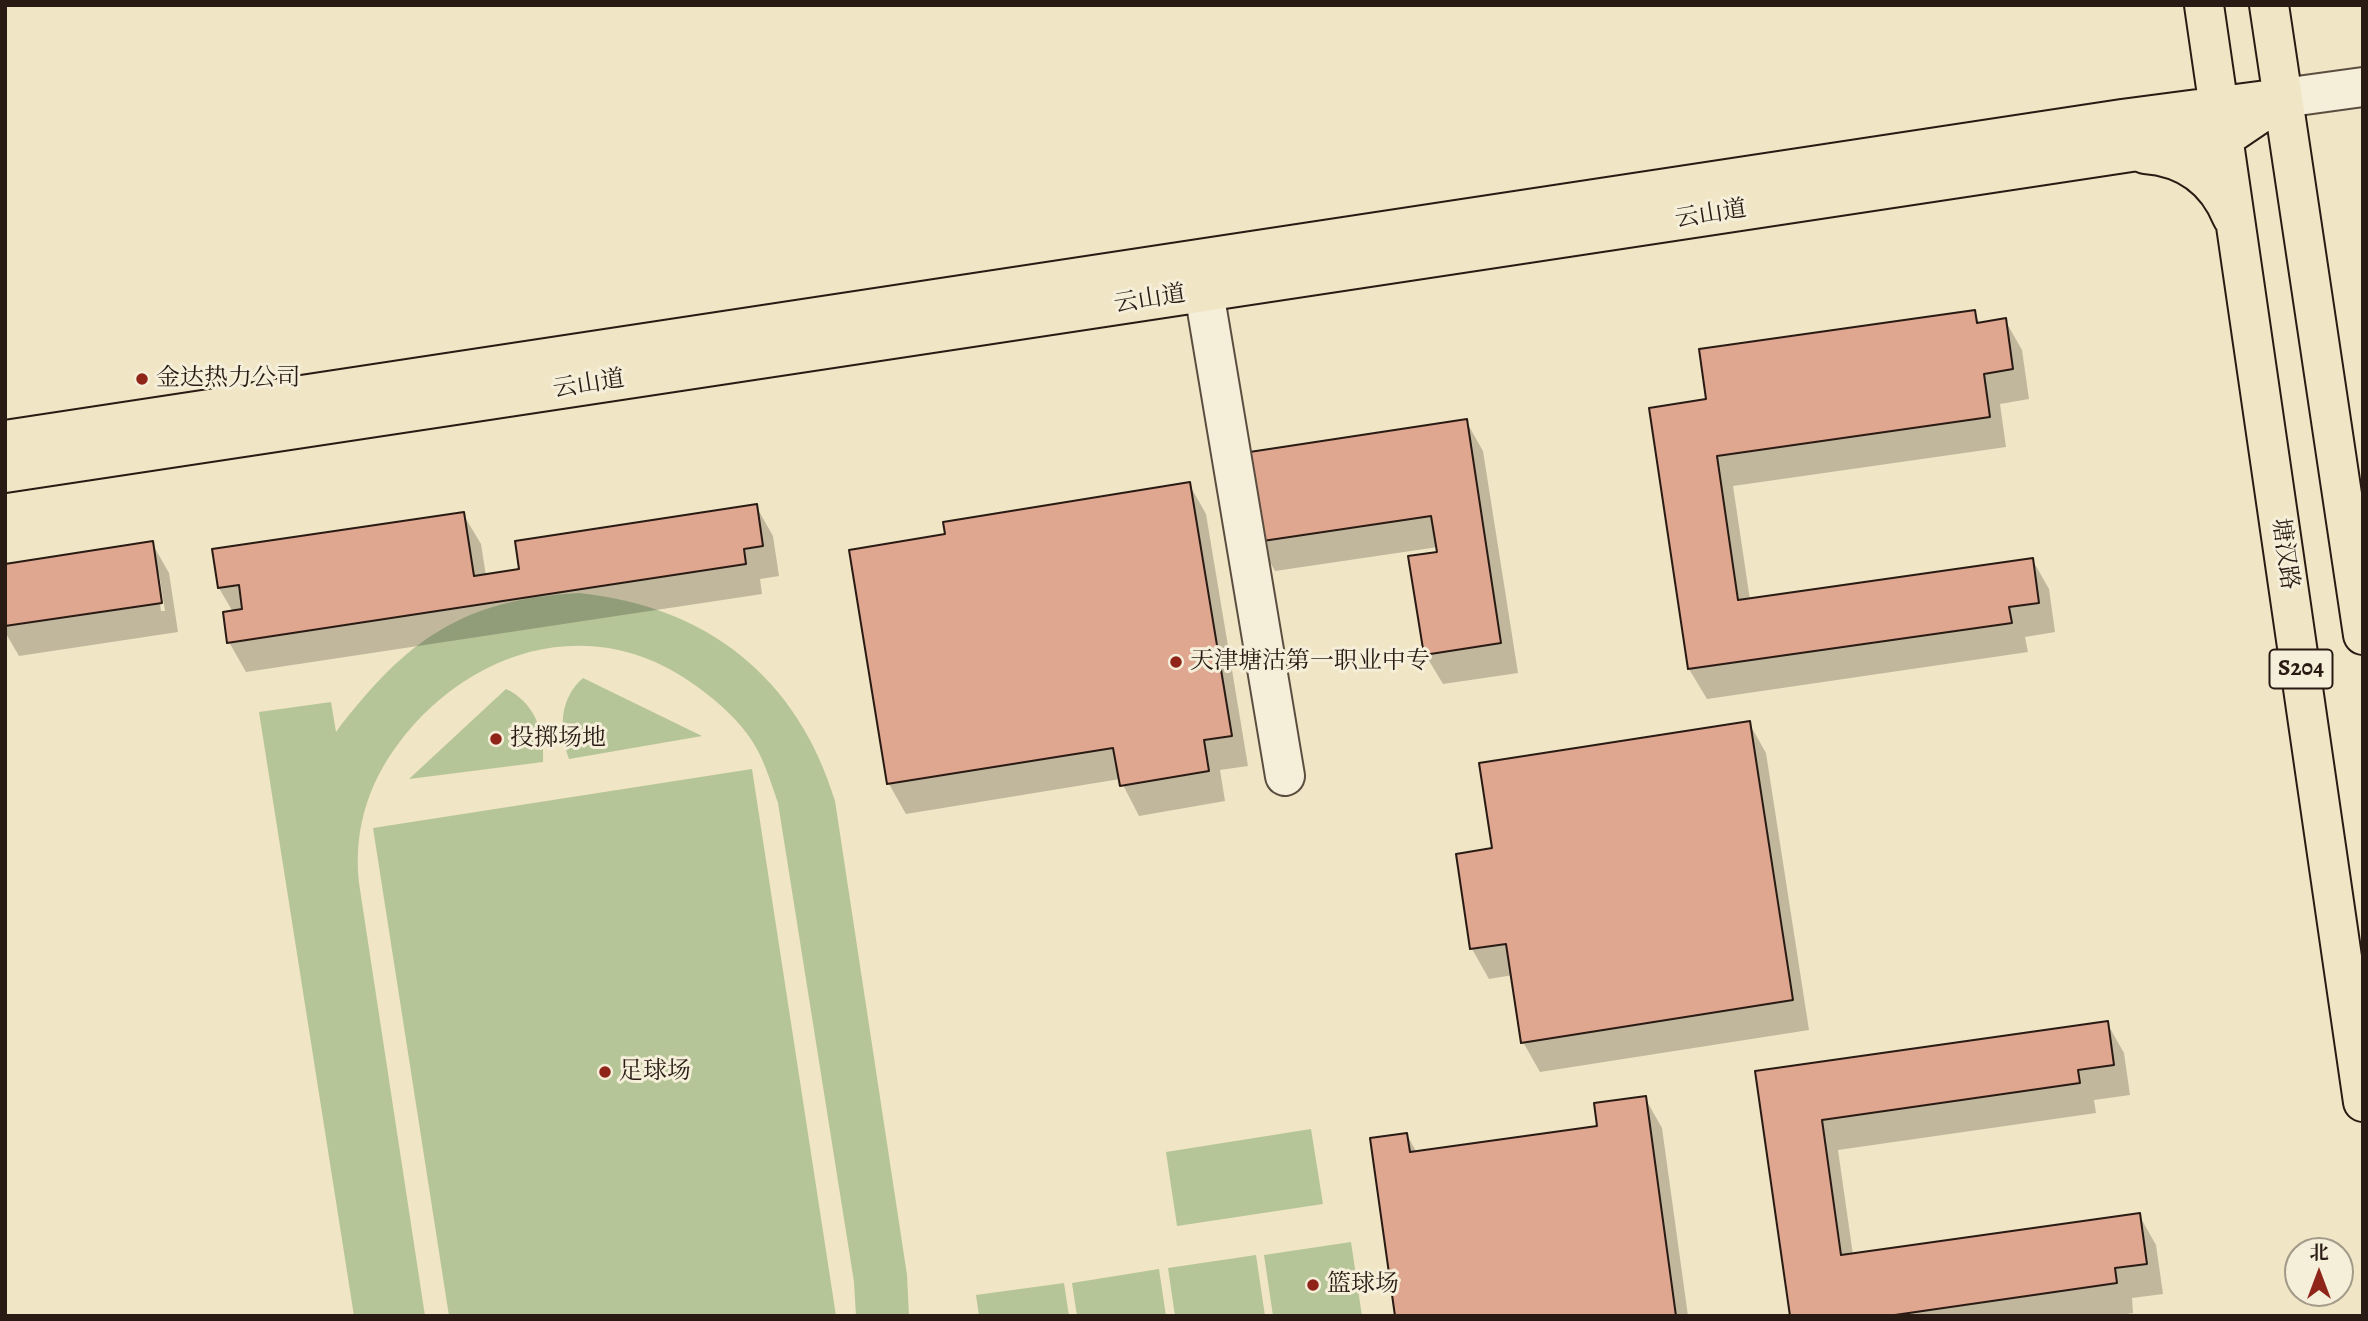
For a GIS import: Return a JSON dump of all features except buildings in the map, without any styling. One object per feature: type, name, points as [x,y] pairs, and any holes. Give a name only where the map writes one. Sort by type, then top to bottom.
[{"type":"main road","name":"塘汉路","points":[[2204,5],[2225,125],[2363,1102]]},
{"type":"main road","name":"S204","points":[[2269,5],[2363,635]]},
{"type":"main road","points":[[2225,125],[2284,97]]},
{"type":"main road","points":[[2124,136],[2182,119],[2225,125],[2263,146],[2276,159],[2286,173],[2303,223]]},
{"type":"main road","points":[[2124,136],[2196,169],[2209,179],[2227,204],[2239,235]]},
{"type":"main road","name":"云山道","points":[[5,473],[1204,292],[2124,136]]},
{"type":"main road","name":"云山道","points":[[5,440],[2124,136]]},
{"type":"street","points":[[2284,97],[2363,87]]},
{"type":"street","points":[[1204,292],[1285,776]]},
{"type":"green space","points":[[579,593],[625,601],[668,614],[706,632],[741,656],[771,685],[797,718],[819,757],[835,801],[907,1275],[909,1316],[856,1316],[854,1282],[778,803],[758,751],[728,712],[689,681],[652,661],[614,649],[575,646],[538,650],[501,662],[466,680],[434,705],[405,735],[382,768],[367,804],[359,842],[359,883],[425,1316],[354,1316],[259,712],[331,702],[336,732],[387,673],[412,650],[440,631],[501,604]]},
{"type":"green space","name":"投掷场地","points":[[583,678],[702,736],[569,759],[563,716],[569,695]]},
{"type":"green space","name":"投掷场地","points":[[506,689],[524,702],[536,719],[542,739],[543,762],[409,779]]},
{"type":"green space","name":"足球场","points":[[752,769],[836,1316],[449,1316],[373,828]]},
{"type":"green space","points":[[1311,1129],[1323,1204],[1177,1226],[1166,1152]]},
{"type":"green space","name":"篮球场","points":[[1351,1242],[1362,1316],[1273,1316],[1264,1255]]},
{"type":"green space","name":"篮球场","points":[[1256,1255],[1265,1316],[1175,1316],[1168,1268]]},
{"type":"green space","points":[[1159,1269],[1166,1316],[1077,1316],[1072,1283]]},
{"type":"green space","points":[[1064,1283],[1069,1316],[979,1316],[976,1295]]},
{"type":"place","name":"金达热力公司","points":[[142,379]]},
{"type":"place","name":"天津塘沽第一职业中专","points":[[1176,662]]},
{"type":"place","name":"投掷场地","points":[[496,739]]},
{"type":"place","name":"足球场","points":[[605,1072]]},
{"type":"place","name":"篮球场","points":[[1313,1285]]}]
